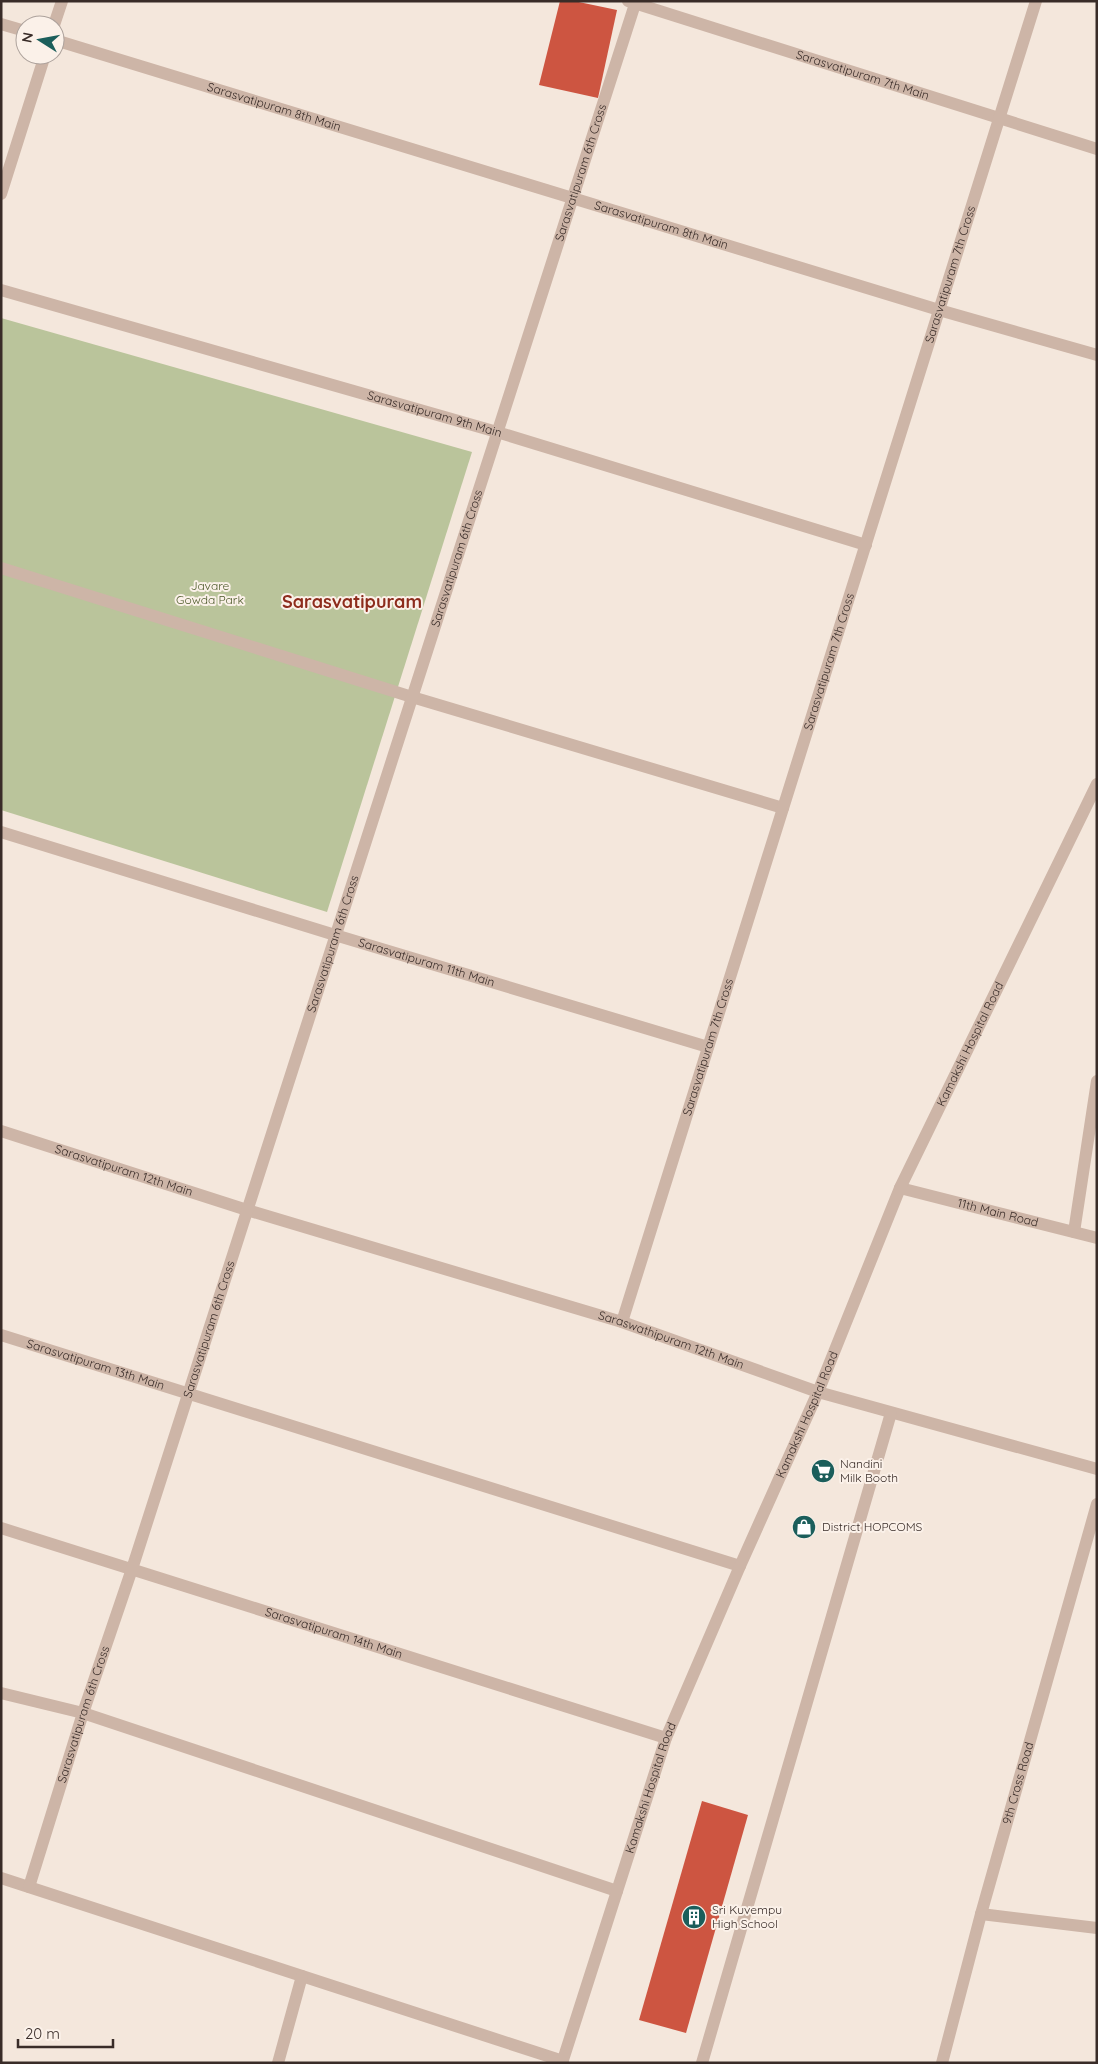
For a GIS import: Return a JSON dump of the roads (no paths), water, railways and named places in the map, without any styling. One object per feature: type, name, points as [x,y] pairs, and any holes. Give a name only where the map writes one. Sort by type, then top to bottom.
[{"type":"street","points":[[57,15],[62,1]]},
{"type":"street","name":"Sarasvatipuram 7th Cross","points":[[622,1322],[1036,1]]},
{"type":"street","name":"Sarasvatipuram 7th Main","points":[[633,2],[1097,149]]},
{"type":"street","name":"Sarasvatipuram 6th Cross","points":[[29,1887],[82,1713],[132,1569],[573,198],[633,2]]},
{"type":"street","points":[[1,24],[15,28]]},
{"type":"street","name":"Sarasvatipuram 8th Main","points":[[65,43],[939,310],[1097,355]]},
{"type":"street","points":[[1,194],[42,65]]},
{"type":"street","name":"Sarasvatipuram 9th Main","points":[[1,290],[497,432],[866,545]]},
{"type":"street","points":[[1,568],[412,697],[783,808]]},
{"type":"street","name":"Kamakshi Hospital Road","points":[[562,2062],[666,1738],[818,1392],[900,1188],[1097,784]]},
{"type":"street","name":"Sarasvatipuram 11th Main","points":[[1,832],[335,936],[708,1047]]},
{"type":"street","points":[[1074,1232],[1097,1081]]},
{"type":"street","name":"Sarasvatipuram 12th Main","points":[[1,1131],[247,1210]]},
{"type":"street","name":"11th Main Road","points":[[900,1188],[1097,1238]]},
{"type":"street","name":"Saraswathipuram 12th Main","points":[[247,1210],[622,1322],[818,1392],[1097,1469]]},
{"type":"street","name":"Sarasvatipuram 13th Main","points":[[1,1335],[740,1566]]},
{"type":"street","points":[[702,2063],[891,1412]]},
{"type":"street","name":"9th Cross Road","points":[[942,2063],[981,1914],[1097,1504]]},
{"type":"street","name":"Sarasvatipuram 14th Main","points":[[1,1528],[666,1738]]},
{"type":"street","points":[[1,1693],[82,1713],[617,1891]]},
{"type":"street","points":[[1,1878],[562,2062]]},
{"type":"street","points":[[981,1914],[1097,1928]]},
{"type":"street","points":[[278,2063],[302,1976]]},
{"type":"place","name":"Nandini Milk Booth","points":[[823,1471]]},
{"type":"place","name":"District HOPCOMS","points":[[804,1527]]},
{"type":"place","name":"Sri Kuvempu High School","points":[[694,1917]]},
{"type":"district","name":"Sarasvatipuram","points":[[352,602]]},
{"type":"park label","name":"Javare Gowda Park","points":[[210,593]]}]
